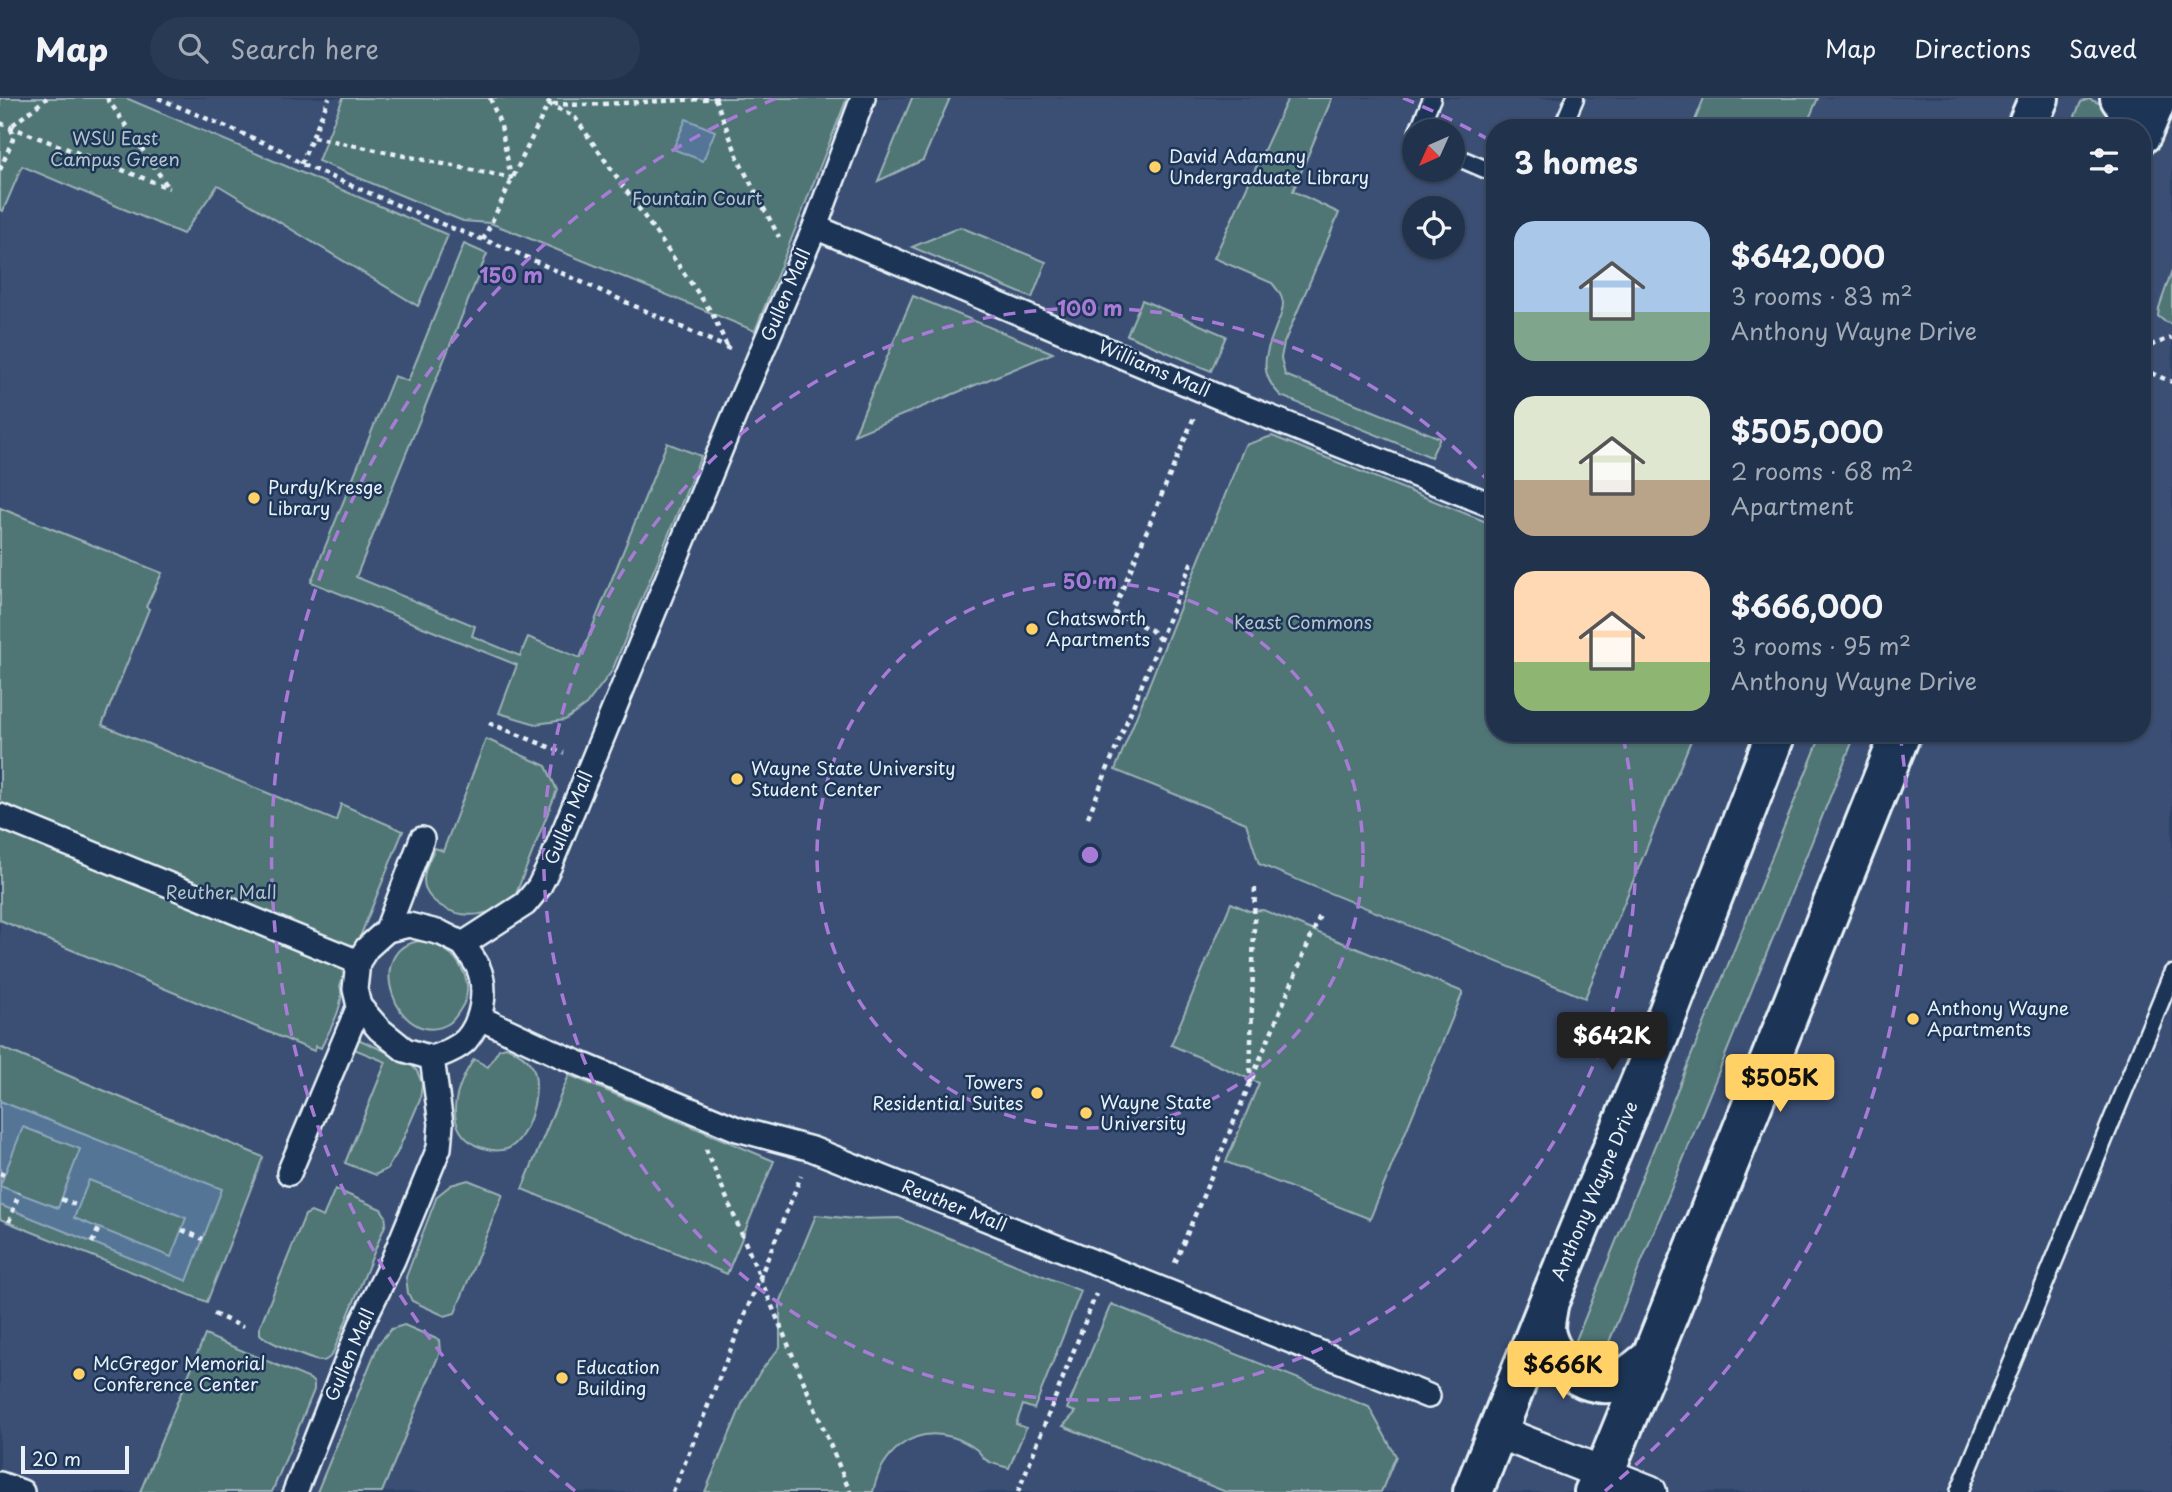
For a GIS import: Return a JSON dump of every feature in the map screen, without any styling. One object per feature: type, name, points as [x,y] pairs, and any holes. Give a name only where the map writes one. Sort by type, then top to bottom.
[{"type":"street","name":"Gullen Mall","points":[[463,944],[525,904],[539,887],[798,270],[863,98]]},
{"type":"street","points":[[2030,119],[2039,98]]},
{"type":"street","points":[[2120,98],[2135,119]]},
{"type":"street","points":[[2148,119],[2157,98]]},
{"type":"street","name":"Williams Mall","points":[[815,226],[1205,391],[1486,503]]},
{"type":"street","name":"Anthony Wayne Drive","points":[[1473,1492],[1654,1049],[1773,742]]},
{"type":"street","points":[[1599,1483],[1897,742]]},
{"type":"street","points":[[0,816],[358,962]]},
{"type":"street","points":[[387,930],[410,925],[441,933],[463,944],[479,969],[483,993],[480,1018],[466,1040],[450,1051],[432,1058],[405,1050],[379,1029],[359,1006],[355,989],[358,962],[367,948],[387,930],[422,839]]},
{"type":"street","points":[[289,1172],[359,1006]]},
{"type":"street","name":"Reuther Mall","points":[[480,1018],[564,1057],[737,1129],[812,1149],[1428,1396]]},
{"type":"street","name":"Gullen Mall","points":[[295,1492],[361,1325],[393,1260],[439,1148],[442,1124],[432,1058]]},
{"type":"street","points":[[1548,1304],[1545,1329],[1550,1344],[1563,1364],[1580,1377],[1598,1382],[1613,1382],[1631,1374],[1651,1358]]},
{"type":"street","points":[[1496,1431],[1599,1483],[1650,1492]]},
{"type":"street","points":[[0,1484],[22,1492]]},
{"type":"lane","points":[[1423,119],[1432,98]]},
{"type":"lane","points":[[1566,119],[1575,98]]},
{"type":"lane","points":[[1465,161],[1486,170]]},
{"type":"lane","points":[[1959,1492],[2172,974]]},
{"type":"path","points":[[10,127],[47,98]]},
{"type":"path","points":[[0,123],[169,188],[107,98]]},
{"type":"path","points":[[158,98],[281,150],[301,164],[506,248],[758,361]]},
{"type":"path","points":[[301,164],[329,98]]},
{"type":"path","points":[[490,98],[501,126],[511,178]]},
{"type":"path","points":[[715,98],[740,163],[798,270]]},
{"type":"path","points":[[550,101],[583,105],[723,98]]},
{"type":"path","points":[[483,240],[550,101]]},
{"type":"path","points":[[550,101],[574,116],[712,313],[728,348]]},
{"type":"path","points":[[0,170],[14,136],[10,127]]},
{"type":"path","points":[[313,137],[511,178]]},
{"type":"path","points":[[2151,346],[2172,338]]},
{"type":"path","points":[[2151,373],[2172,382]]},
{"type":"path","points":[[1160,640],[1151,630],[1113,612],[1205,391]]},
{"type":"path","points":[[1088,817],[1192,561]]},
{"type":"path","points":[[489,723],[591,764]]},
{"type":"path","points":[[1250,1086],[1255,885]]},
{"type":"path","points":[[1164,1290],[1321,913]]},
{"type":"path","points":[[690,1109],[850,1492]]},
{"type":"path","points":[[673,1492],[812,1149]]},
{"type":"path","points":[[9,1222],[19,1193]]},
{"type":"path","points":[[61,1199],[78,1206]]},
{"type":"path","points":[[92,1243],[99,1228]]},
{"type":"path","points":[[181,1230],[203,1239]]},
{"type":"path","points":[[1018,1492],[1106,1267]]},
{"type":"path","points":[[214,1314],[243,1327]]},
{"type":"shaded area","name":"Wayne State University","points":[[0,98],[2172,98],[2172,1492],[0,1492]]},
{"type":"shaded area","points":[[686,119],[715,131],[703,161],[673,149]]},
{"type":"shaded area","points":[[0,1101],[222,1189],[187,1281],[0,1205]],"holes":[[[23,1127],[80,1149],[58,1208],[0,1186]],[[89,1180],[186,1218],[171,1257],[74,1218]]]},
{"type":"green space","name":"WSU East Campus Green","points":[[0,98],[126,98],[448,235],[418,306],[218,185],[183,234],[22,166],[3,211],[0,210]]},
{"type":"green space","name":"Fountain Court","points":[[343,98],[847,98],[755,331],[516,233],[490,223],[463,221],[318,161]]},
{"type":"green space","points":[[912,98],[950,98],[923,160],[878,181]]},
{"type":"green space","points":[[1288,98],[1332,98],[1293,191],[1339,213],[1284,343],[1281,358],[1285,375],[1440,438],[1431,457],[1281,396],[1268,378],[1265,362],[1282,311],[1280,295],[1272,283],[1214,258]]},
{"type":"green space","points":[[1704,98],[1818,98],[1809,119],[1696,119]]},
{"type":"green space","points":[[2089,99],[2101,104],[2107,113],[2105,119],[2074,119],[2081,102]]},
{"type":"green space","points":[[960,227],[1046,262],[1032,298],[912,247]]},
{"type":"green space","points":[[464,244],[487,254],[356,577],[475,626],[472,636],[520,656],[528,637],[580,658],[667,443],[701,456],[612,671],[586,705],[565,720],[536,724],[499,713],[517,665],[311,582],[394,376],[408,381]]},
{"type":"green space","points":[[2172,270],[2172,324],[2171,324],[2158,316]]},
{"type":"green space","points":[[913,296],[1053,353],[854,435]]},
{"type":"green space","points":[[1142,300],[1226,336],[1211,371],[1127,335]]},
{"type":"green space","name":"Keast Commons","points":[[1272,436],[1486,522],[1486,742],[1690,742],[1585,998],[1259,864],[1246,823],[1115,770],[1245,445]]},
{"type":"green space","name":"Reuther Mall","points":[[0,508],[162,573],[146,607],[149,609],[102,725],[336,821],[341,804],[403,831],[340,986],[339,1009],[321,1048],[316,1046],[314,1051],[0,920]]},
{"type":"green space","points":[[486,739],[546,766],[557,790],[515,896],[489,912],[460,914],[441,906],[430,897],[424,885],[425,874],[435,848],[443,851]]},
{"type":"green space","points":[[1818,742],[1852,742],[1605,1352],[1589,1350],[1576,1340]]},
{"type":"green space","points":[[1231,903],[1249,911],[1263,910],[1463,992],[1370,1219],[1226,1162],[1259,1083],[1171,1045]]},
{"type":"green space","points":[[422,941],[440,947],[455,958],[464,972],[467,988],[464,1003],[453,1020],[430,1029],[414,1023],[401,1011],[393,994],[390,976],[393,960],[403,947]]},
{"type":"green space","points":[[358,1039],[409,1062],[422,1083],[420,1100],[397,1153],[387,1169],[375,1175],[345,1163],[386,1062],[354,1049]]},
{"type":"green space","points":[[0,1047],[263,1157],[207,1302],[0,1219]]},
{"type":"green space","points":[[506,1047],[527,1059],[532,1066],[536,1086],[535,1099],[528,1124],[515,1144],[507,1149],[491,1150],[475,1145],[464,1137],[455,1116],[455,1104],[462,1081],[474,1059],[488,1067],[499,1049]]},
{"type":"green space","points":[[569,1075],[774,1161],[727,1274],[522,1189]]},
{"type":"green space","points":[[468,1180],[503,1194],[455,1313],[445,1316],[412,1301],[406,1277],[437,1196],[451,1185]]},
{"type":"green space","points":[[335,1189],[381,1209],[386,1223],[332,1355],[323,1361],[300,1355],[271,1341],[260,1334],[260,1326],[305,1215],[311,1212],[323,1217]]},
{"type":"green space","points":[[816,1215],[854,1219],[899,1218],[1081,1291],[1034,1409],[1023,1405],[1016,1424],[1026,1428],[1009,1468],[993,1464],[975,1448],[958,1439],[937,1434],[923,1435],[911,1439],[891,1455],[877,1478],[873,1492],[705,1492],[743,1402],[760,1372],[780,1347],[780,1303]]},
{"type":"green space","points":[[1111,1304],[1369,1407],[1396,1456],[1381,1492],[1226,1492],[1063,1426],[1076,1412],[1067,1409]]},
{"type":"green space","points":[[404,1325],[439,1340],[440,1352],[382,1492],[317,1492],[379,1343],[391,1329]]},
{"type":"green space","points":[[205,1335],[314,1383],[314,1390],[272,1492],[140,1492]]},
{"type":"place","name":"David Adamany Undergraduate Library","points":[[1155,167]]},
{"type":"place","name":"Purdy/Kresge Library","points":[[254,498]]},
{"type":"place","name":"Chatsworth Apartments","points":[[1032,629]]},
{"type":"place","name":"Wayne State University Student Center","points":[[737,779]]},
{"type":"place","name":"Anthony Wayne Apartments","points":[[1913,1019]]},
{"type":"place","name":"Towers Residential Suites","points":[[1037,1093]]},
{"type":"place","name":"Wayne State University","points":[[1086,1113]]},
{"type":"place","name":"McGregor Memorial Conference Center","points":[[79,1374]]},
{"type":"place","name":"Education Building","points":[[562,1378]]}]
